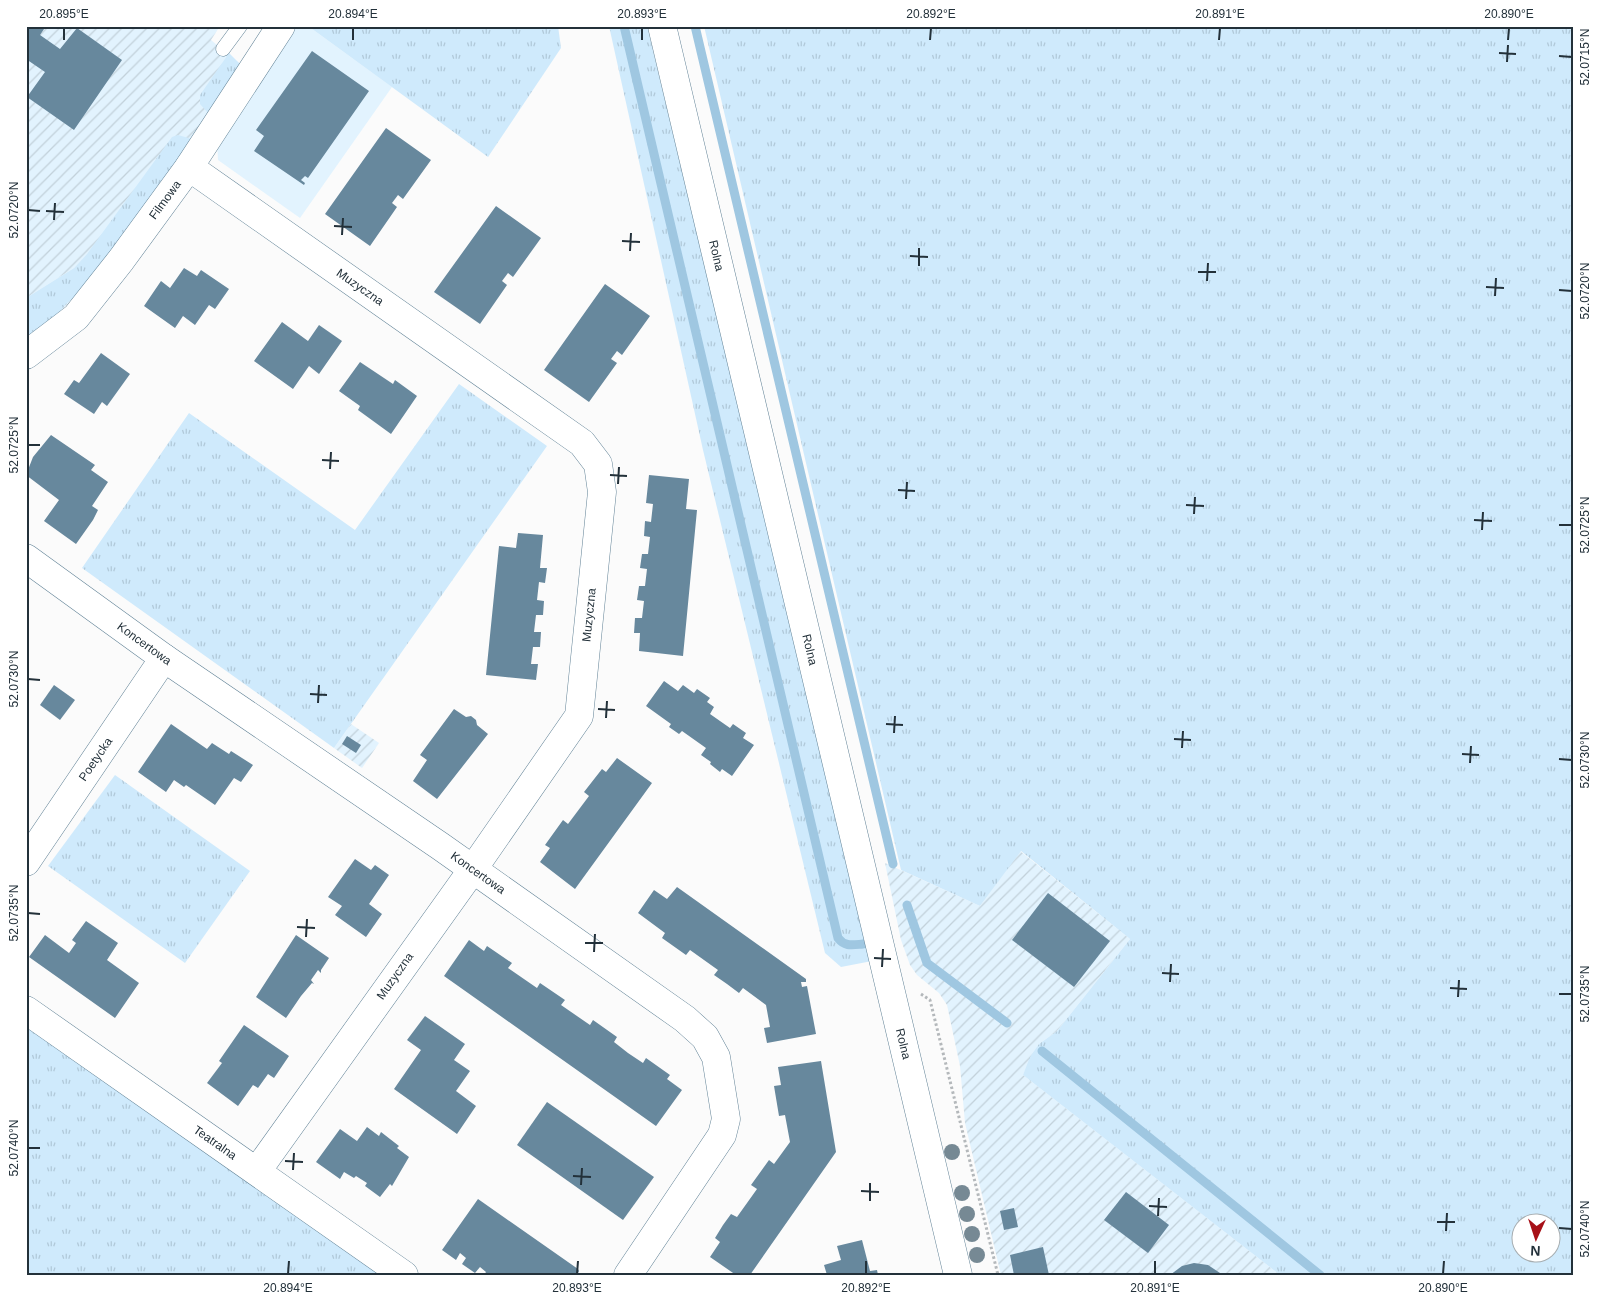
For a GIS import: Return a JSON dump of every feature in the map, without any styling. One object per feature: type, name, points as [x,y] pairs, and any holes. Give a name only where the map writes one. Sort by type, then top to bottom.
[{"type":"street","name":"Filmowa","points":[[26,355],[76,317],[189,167],[281,26]]},
{"type":"street","name":"Rolna","points":[[662,26],[958,1275]]},
{"type":"street","name":"Muzyczna","points":[[189,167],[582,443],[598,464],[601,481],[601,500],[579,716],[473,869],[257,1171]]},
{"type":"street","name":"Koncertowa","points":[[26,558],[164,658],[473,869],[685,1018],[705,1037],[716,1057],[726,1119],[722,1135],[628,1275]]},
{"type":"street","name":"Poetycka","points":[[26,862],[164,658]]},
{"type":"street","name":"Teatralna","points":[[26,1010],[404,1275]]},
{"type":"lane","points":[[222,49],[240,26]]},
{"type":"shaded area","points":[[26,26],[220,26],[211,40],[240,64],[180,157],[74,268],[26,298]]},
{"type":"shaded area","points":[[297,26],[308,26],[392,87],[300,218],[218,160],[217,142]]},
{"type":"shaded area","points":[[351,724],[379,743],[362,768],[334,748]]},
{"type":"shaded area","points":[[1020,851],[1130,939],[1057,1031],[1039,1044],[1023,1075],[1280,1275],[1001,1275],[965,1123],[960,1066],[947,1005],[939,993],[917,975],[910,965],[901,940],[885,863],[980,906]]},
{"type":"green space","points":[[308,26],[558,26],[561,48],[488,157]]},
{"type":"green space","points":[[609,26],[647,26],[872,961],[841,967],[825,953],[703,450]]},
{"type":"green space","points":[[704,26],[1573,26],[1573,1275],[1280,1275],[1023,1075],[1030,1057],[1039,1044],[1057,1031],[1130,939],[1021,851],[980,906],[901,870]]},
{"type":"green space","points":[[229,53],[240,64],[208,113],[200,104],[200,95]]},
{"type":"green space","points":[[178,135],[192,139],[119,250],[39,333],[26,343],[26,298],[74,268],[87,254],[172,137]]},
{"type":"green space","points":[[459,384],[547,446],[334,748],[82,568],[189,413],[355,530]]},
{"type":"green space","points":[[115,775],[250,871],[185,963],[48,866]]},
{"type":"green space","points":[[26,1021],[387,1275],[26,1275]]},
{"type":"building","points":[[26,26],[46,26],[40,35],[60,49],[77,28],[122,60],[74,130],[27,97],[45,72],[26,59]]},
{"type":"building","points":[[312,51],[369,91],[308,178],[305,176],[301,180],[305,183],[304,185],[254,151],[264,136],[256,130]]},
{"type":"building","points":[[386,128],[431,160],[403,199],[398,195],[392,203],[397,207],[370,246],[325,214]]},
{"type":"building","points":[[496,206],[541,238],[513,277],[508,273],[502,281],[507,285],[480,324],[434,292]]},
{"type":"building","points":[[184,268],[197,276],[201,270],[229,289],[215,309],[209,305],[195,325],[183,316],[175,328],[144,306],[161,281],[170,288]]},
{"type":"building","points":[[605,284],[650,316],[622,355],[617,351],[611,359],[617,363],[589,402],[544,370]]},
{"type":"building","points":[[282,322],[308,341],[319,325],[342,341],[319,374],[309,366],[293,389],[254,361]]},
{"type":"building","points":[[101,353],[130,374],[107,406],[102,402],[94,414],[64,394],[74,380],[79,383]]},
{"type":"building","points":[[360,362],[393,384],[395,380],[417,396],[391,434],[358,410],[360,406],[339,391]]},
{"type":"building","points":[[51,435],[95,465],[91,470],[108,482],[92,506],[98,510],[93,520],[76,544],[44,521],[59,500],[26,475],[33,457]]},
{"type":"building","points":[[649,475],[689,479],[686,509],[697,510],[683,656],[639,651],[640,633],[634,633],[635,618],[642,618],[644,601],[637,600],[639,586],[645,586],[647,569],[640,568],[642,554],[648,554],[650,537],[644,536],[645,521],[651,522],[653,504],[646,503]]},
{"type":"building","points":[[518,533],[543,535],[540,568],[547,568],[545,583],[539,582],[537,600],[544,601],[543,615],[536,615],[534,632],[541,632],[540,647],[533,647],[531,664],[538,664],[536,680],[486,675],[499,546],[516,548]]},
{"type":"building","points":[[664,681],[678,691],[683,685],[694,693],[697,689],[710,698],[707,702],[714,707],[710,714],[730,728],[733,724],[746,733],[743,738],[754,745],[732,776],[722,769],[720,772],[701,755],[706,748],[682,731],[679,734],[669,727],[671,724],[646,706]]},
{"type":"building","points":[[54,685],[75,700],[60,720],[40,705]]},
{"type":"building","points":[[454,709],[466,717],[471,716],[476,720],[477,725],[488,734],[437,799],[413,781],[427,760],[420,755]]},
{"type":"building","points":[[171,724],[207,749],[212,743],[229,754],[231,751],[253,765],[241,782],[234,778],[215,805],[186,785],[184,787],[174,780],[166,792],[138,772]]},
{"type":"building","points":[[347,736],[361,745],[356,753],[342,744]]},
{"type":"building","points":[[617,758],[652,783],[575,889],[540,862],[550,848],[545,845],[563,820],[568,824],[589,796],[584,792],[602,769],[606,772]]},
{"type":"building","points":[[355,859],[371,870],[375,865],[389,875],[369,904],[382,914],[366,937],[335,915],[342,906],[328,897]]},
{"type":"building","points":[[677,887],[806,979],[806,982],[801,982],[802,987],[807,986],[816,1034],[767,1043],[764,1028],[770,1027],[766,1005],[743,988],[739,993],[714,975],[718,970],[690,950],[686,955],[662,938],[665,933],[638,913],[654,890],[667,899]]},
{"type":"building","points":[[1048,893],[1110,941],[1074,987],[1012,940]]},
{"type":"building","points":[[86,921],[118,943],[107,960],[139,983],[115,1018],[29,957],[45,935],[69,953],[76,943],[72,940]]},
{"type":"building","points":[[296,935],[329,958],[321,973],[318,970],[311,980],[314,984],[312,983],[301,996],[286,1018],[256,997]]},
{"type":"building","points":[[469,940],[484,951],[487,946],[512,963],[508,968],[537,988],[540,983],[565,1000],[561,1005],[590,1025],[593,1020],[617,1037],[614,1042],[628,1053],[643,1063],[646,1058],[670,1075],[667,1079],[682,1090],[656,1126],[444,976]]},
{"type":"building","points":[[425,1016],[465,1044],[454,1060],[470,1071],[456,1091],[476,1106],[457,1134],[394,1089],[421,1050],[407,1040]]},
{"type":"building","points":[[244,1025],[289,1056],[274,1078],[268,1074],[258,1088],[253,1085],[238,1106],[207,1083],[222,1063],[219,1061]]},
{"type":"building","points":[[821,1061],[836,1152],[750,1275],[736,1275],[710,1257],[720,1242],[715,1238],[723,1225],[731,1214],[737,1217],[757,1189],[751,1185],[769,1160],[774,1164],[790,1142],[785,1115],[779,1116],[774,1086],[781,1085],[778,1067]]},
{"type":"building","points":[[547,1102],[654,1177],[623,1220],[517,1145]]},
{"type":"building","points":[[367,1127],[379,1136],[381,1132],[399,1146],[397,1148],[409,1157],[392,1186],[390,1184],[380,1197],[365,1186],[367,1183],[356,1176],[354,1178],[344,1172],[340,1179],[316,1162],[340,1129],[357,1141]]},
{"type":"building","points":[[1126,1192],[1169,1225],[1148,1253],[1104,1220]]},
{"type":"building","points":[[478,1199],[578,1269],[577,1275],[484,1275],[486,1272],[480,1267],[475,1273],[462,1264],[466,1258],[460,1253],[456,1260],[442,1250]]},
{"type":"building","points":[[1014,1208],[1018,1227],[1004,1230],[1000,1211]]},
{"type":"building","points":[[862,1240],[870,1271],[877,1270],[878,1275],[827,1275],[824,1265],[841,1260],[837,1246]]},
{"type":"building","points":[[1043,1247],[1049,1275],[1014,1275],[1010,1255]]},
{"type":"building","points":[[1194,1263],[1208,1265],[1223,1275],[1170,1275],[1182,1266]]},
{"type":"waterway","points":[[624,26],[838,938],[846,944],[863,944]]},
{"type":"waterway","points":[[695,26],[893,864]]},
{"type":"waterway","points":[[907,905],[927,963],[1007,1023]]},
{"type":"waterway","points":[[1042,1051],[1320,1275]]}]
